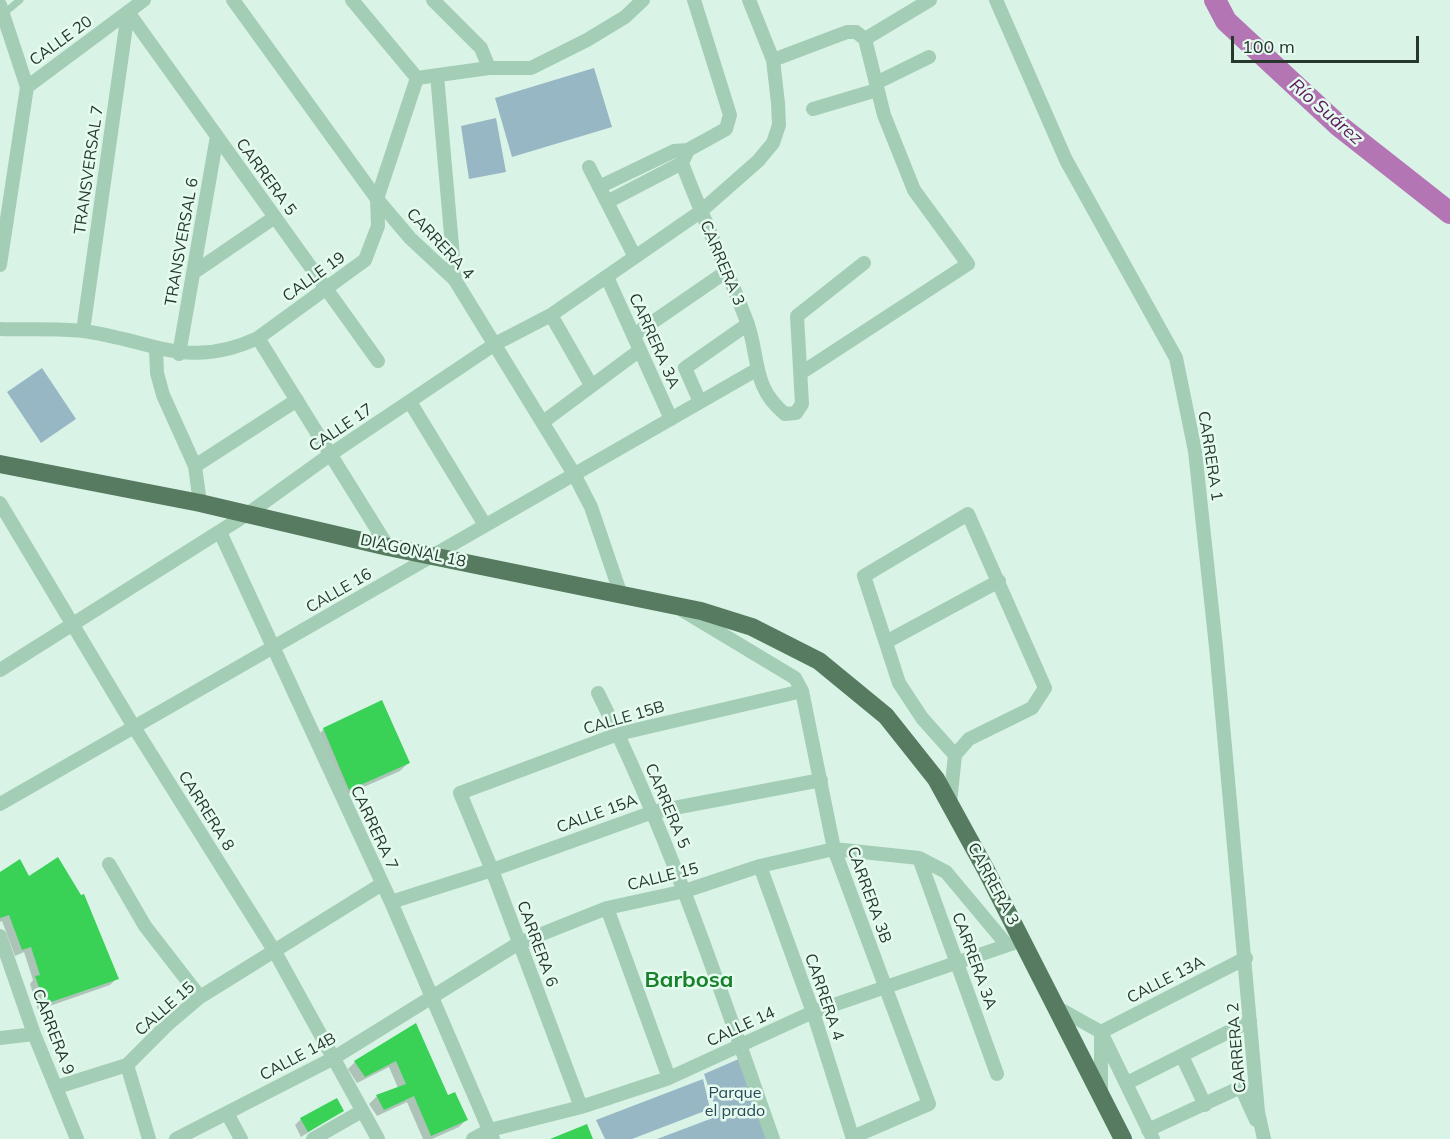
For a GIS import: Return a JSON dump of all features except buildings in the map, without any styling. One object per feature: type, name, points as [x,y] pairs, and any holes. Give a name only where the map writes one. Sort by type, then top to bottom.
[{"type":"main road","name":"DIAGONAL 18","points":[[0,464],[249,513],[388,547],[674,606],[752,627],[819,661]]},
{"type":"main road","name":"CARRERA 3","points":[[819,661],[886,716],[921,757],[950,803],[1015,943],[1058,1008],[1123,1139]]},
{"type":"street","name":"CALLE 20","points":[[27,87],[144,0]]},
{"type":"street","name":"CARRERA 4","points":[[233,0],[377,199],[410,238],[455,280],[574,474],[591,507],[621,596]]},
{"type":"street","points":[[352,0],[417,78],[489,68],[531,68],[587,40],[625,16],[643,0]]},
{"type":"street","points":[[433,0],[481,48],[489,68]]},
{"type":"street","points":[[607,202],[684,157],[726,129],[730,115],[694,0]]},
{"type":"street","name":"CALLE 17","points":[[0,670],[249,513],[331,454],[495,344],[551,315],[700,212],[758,161],[773,143],[778,125],[773,60],[749,0]]},
{"type":"street","points":[[865,39],[930,0]]},
{"type":"street","name":"CARRERA 1","points":[[996,0],[1066,160],[1176,358],[1195,451],[1246,958]]},
{"type":"street","points":[[0,265],[27,87],[2,9]]},
{"type":"street","name":"CARRERA 5","points":[[128,12],[378,361]]},
{"type":"street","name":"TRANSVERSAL 7","points":[[83,332],[128,12]]},
{"type":"street","points":[[773,60],[847,32],[856,32],[865,39],[884,115],[914,190],[968,264],[801,374],[797,316],[864,263]]},
{"type":"street","points":[[813,109],[877,86],[929,57]]},
{"type":"street","points":[[437,75],[455,280]]},
{"type":"street","name":"CALLE 19","points":[[0,330],[83,332],[179,354],[211,354],[238,347],[258,338],[364,260],[378,226],[377,199],[417,78]]},
{"type":"street","name":"TRANSVERSAL 6","points":[[179,354],[217,136]]},
{"type":"street","points":[[599,187],[674,151],[684,157]]},
{"type":"street","name":"CARRERA 3","points":[[684,157],[700,212],[748,324],[756,370],[774,405],[790,416],[796,413],[802,404],[801,374]]},
{"type":"street","points":[[589,167],[635,257]]},
{"type":"street","points":[[193,273],[275,217]]},
{"type":"street","points":[[634,335],[727,271]]},
{"type":"street","name":"CARRERA 3A","points":[[607,277],[671,419]]},
{"type":"street","points":[[551,315],[591,386]]},
{"type":"street","name":"CARRERA 3A","points":[[700,402],[685,368],[748,324]]},
{"type":"street","points":[[258,338],[388,547]]},
{"type":"street","points":[[156,349],[157,373],[163,395],[195,466],[200,503]]},
{"type":"street","points":[[543,422],[640,350]]},
{"type":"street","name":"CALLE 16","points":[[0,804],[756,370]]},
{"type":"street","points":[[195,466],[297,400]]},
{"type":"street","points":[[410,402],[485,525]]},
{"type":"street","name":"CARRERA 8","points":[[0,503],[134,727],[274,952],[378,1139]]},
{"type":"street","points":[[950,803],[955,755],[969,739],[1032,708],[1045,688],[968,514],[864,576],[899,683],[922,718],[955,755]]},
{"type":"street","name":"CARRERA 7","points":[[220,532],[391,902],[491,1134]]},
{"type":"street","points":[[886,642],[999,581]]},
{"type":"street","points":[[674,606],[795,678],[802,691]]},
{"type":"street","name":"CALLE 15B","points":[[460,793],[618,734],[802,691]]},
{"type":"street","name":"CARRERA 3B","points":[[802,691],[834,849],[929,1104],[853,1138]]},
{"type":"street","name":"CARRERA 5","points":[[598,693],[653,812],[685,891],[773,1139]]},
{"type":"street","name":"CALLE 15A","points":[[391,902],[492,870],[653,812],[821,780]]},
{"type":"street","name":"CARRERA 6","points":[[460,793],[492,870],[581,1107]]},
{"type":"street","name":"CALLE 15","points":[[432,996],[519,943],[607,908],[685,891],[760,866],[834,849],[919,858]]},
{"type":"street","points":[[919,858],[946,872],[1015,943]]},
{"type":"street","name":"CARRERA 3A","points":[[919,858],[997,1074]]},
{"type":"street","points":[[109,864],[145,926],[200,997]]},
{"type":"street","name":"CARRERA 4","points":[[760,866],[813,1012],[853,1138]]},
{"type":"street","name":"CALLE 15","points":[[57,1087],[127,1065],[167,1025],[200,997],[382,884]]},
{"type":"street","points":[[607,908],[669,1078]]},
{"type":"street","name":"CARRERA 9","points":[[0,936],[3,952],[34,1034],[77,1139]]},
{"type":"street","name":"CALLE 14","points":[[473,1139],[669,1078],[813,1012],[956,961],[1015,943]]},
{"type":"street","name":"CARRERA 2","points":[[1246,958],[1261,1138]]},
{"type":"street","name":"CALLE 13A","points":[[1101,1032],[1246,958]]},
{"type":"street","name":"CALLE 14B","points":[[176,1139],[332,1059],[432,996]]},
{"type":"street","points":[[1058,1008],[1101,1032],[1150,1135],[1241,1087],[1261,1138]]},
{"type":"street","points":[[1126,1083],[1250,1021]]},
{"type":"street","points":[[1101,1032],[1101,1093]]},
{"type":"street","points":[[0,1038],[34,1034]]},
{"type":"street","points":[[1182,1056],[1205,1105]]},
{"type":"street","points":[[127,1065],[149,1139]]},
{"type":"street","points":[[313,1139],[362,1111]]},
{"type":"street","points":[[227,1113],[241,1139]]},
{"type":"lane","points":[[2,9],[20,0]]},
{"type":"green space","points":[[594,68],[612,127],[512,157],[495,98]]},
{"type":"green space","points":[[496,118],[506,172],[469,179],[461,126]]},
{"type":"green space","points":[[42,368],[76,419],[41,443],[7,392]]},
{"type":"green space","name":"Parque el prado","points":[[741,1058],[768,1139],[657,1139],[718,1116],[704,1074]]},
{"type":"green space","points":[[703,1079],[710,1109],[632,1139],[605,1139],[596,1120]]},
{"type":"waterway","name":"Río Suárez","points":[[1215,0],[1226,21],[1338,125],[1450,213]]},
{"type":"district","name":"Barbosa","points":[[689,980]]}]
